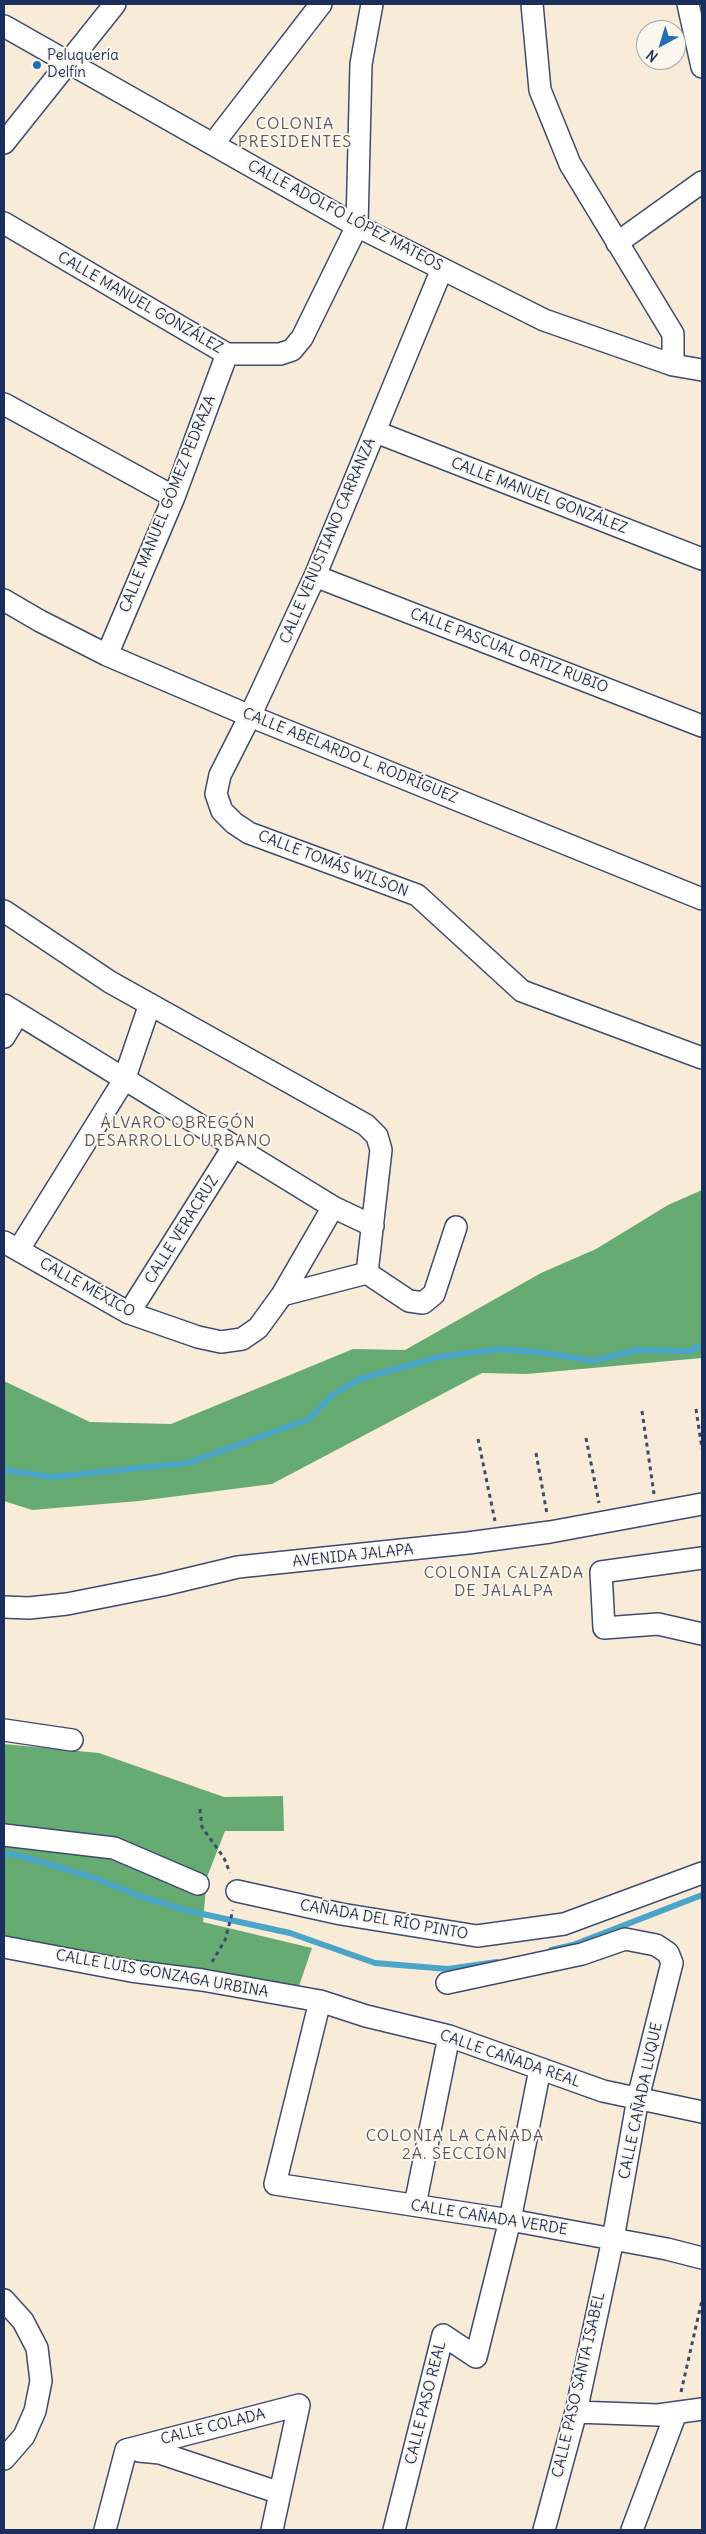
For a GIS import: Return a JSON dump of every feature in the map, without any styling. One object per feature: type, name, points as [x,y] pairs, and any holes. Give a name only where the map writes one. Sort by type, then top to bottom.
[{"type":"street","points":[[4,143],[115,4]]},
{"type":"street","points":[[213,144],[321,4]]},
{"type":"street","points":[[357,226],[361,64],[372,4]]},
{"type":"street","points":[[532,4],[540,90],[570,164],[673,334],[673,365]]},
{"type":"street","points":[[688,4],[702,67]]},
{"type":"street","name":"CALLE ADOLFO LÓPEZ MATEOS","points":[[4,26],[357,226],[544,320],[673,365],[702,370]]},
{"type":"street","points":[[617,243],[702,182]]},
{"type":"street","name":"CALLE MANUEL GONZÁLEZ","points":[[4,223],[227,354],[280,354],[292,350],[302,338],[357,226]]},
{"type":"street","name":"CALLE VENUSTIANO CARRANZA","points":[[222,811],[216,794],[220,774],[250,716],[315,576],[442,269]]},
{"type":"street","name":"CALLE MANUEL GÓMEZ PEDRAZA","points":[[107,655],[174,497],[227,354]]},
{"type":"street","points":[[4,404],[174,497]]},
{"type":"street","name":"CALLE MANUEL GONZÁLEZ","points":[[376,432],[702,559]]},
{"type":"street","name":"CALLE PASCUAL ORTIZ RUBIO","points":[[315,576],[702,726]]},
{"type":"street","name":"CALLE ABELARDO L. RODRÍGUEZ","points":[[4,600],[40,621],[107,655],[250,716],[702,899]]},
{"type":"street","name":"CALLE TOMÁS WILSON","points":[[222,811],[234,823],[249,832],[417,895],[522,991],[702,1058]]},
{"type":"street","points":[[4,911],[110,982],[366,1124],[377,1136],[381,1150],[367,1273]]},
{"type":"street","points":[[11,1246],[124,1080],[150,1004]]},
{"type":"street","points":[[4,1037],[11,1010],[333,1207],[373,1226]]},
{"type":"street","name":"CALLE VERACRUZ","points":[[129,1313],[234,1146]]},
{"type":"street","points":[[282,1295],[333,1207]]},
{"type":"street","points":[[282,1295],[367,1273],[409,1301],[423,1303],[434,1294],[456,1227]]},
{"type":"street","name":"CALLE MÉXICO","points":[[11,1246],[129,1313],[198,1337],[221,1342],[242,1339],[258,1328],[282,1295]]},
{"type":"street","name":"AVENIDA JALAPA","points":[[4,1608],[29,1608],[66,1604],[163,1585],[238,1567],[499,1539],[603,1523],[702,1504]]},
{"type":"street","points":[[702,1558],[601,1572],[604,1628],[658,1624],[702,1634]]},
{"type":"street","points":[[4,1730],[72,1740]]},
{"type":"street","points":[[4,1835],[114,1848],[198,1884]]},
{"type":"street","name":"CAÑADA DEL RÍO PINTO","points":[[237,1890],[350,1916],[477,1936],[564,1924],[702,1873]]},
{"type":"street","name":"CALLE CAÑADA LUQUE","points":[[447,1983],[582,1954],[625,1939],[656,1945],[668,1953],[672,1963],[638,2098],[613,2239]]},
{"type":"street","name":"CALLE LUIS GONZAGA URBINA","points":[[4,1947],[131,1971],[202,1980],[320,2001]]},
{"type":"street","name":"CALLE CAÑADA REAL","points":[[320,2001],[366,2016],[449,2036],[603,2091],[702,2112]]},
{"type":"street","name":"CALLE CAÑADA VERDE","points":[[320,2001],[275,2184],[510,2220],[702,2258]]},
{"type":"street","points":[[415,2205],[449,2036]]},
{"type":"street","points":[[510,2220],[540,2069]]},
{"type":"street","name":"CALLE PASO REAL","points":[[394,2530],[443,2335],[476,2357],[510,2220]]},
{"type":"street","name":"CALLE PASO SANTA ISABEL","points":[[544,2530],[576,2412],[613,2239]]},
{"type":"street","points":[[4,2300],[23,2321],[37,2348],[41,2381],[35,2412],[24,2436],[4,2459]]},
{"type":"street","name":"CALLE COLADA","points":[[126,2450],[299,2405],[280,2493]]},
{"type":"street","points":[[576,2412],[658,2415],[702,2409]]},
{"type":"street","points":[[632,2530],[676,2413]]},
{"type":"street","points":[[105,2530],[126,2450],[160,2453],[280,2493],[272,2530]]},
{"type":"path","points":[[696,1409],[702,1449]]},
{"type":"path","points":[[642,1411],[657,1512]]},
{"type":"path","points":[[586,1438],[603,1523]]},
{"type":"path","points":[[478,1439],[499,1539]]},
{"type":"path","points":[[536,1453],[550,1532]]},
{"type":"path","points":[[200,1808],[202,1827],[224,1858]]},
{"type":"path","points":[[225,1940],[232,1913]]},
{"type":"path","points":[[676,2413],[702,2300]]},
{"type":"green space","points":[[702,1190],[702,1358],[527,1374],[482,1373],[272,1484],[139,1501],[32,1510],[4,1501],[4,1381],[90,1422],[171,1424],[353,1349],[405,1350],[541,1273],[596,1249],[668,1205]]},
{"type":"green space","points":[[4,1744],[99,1753],[224,1797],[283,1796],[284,1831],[225,1831],[207,1877],[203,1922],[312,1948],[299,1986],[4,1942]]},
{"type":"waterway","points":[[4,1470],[52,1477],[188,1463],[309,1419],[332,1395],[360,1379],[439,1357],[500,1349],[547,1353],[593,1361],[637,1350],[690,1351],[702,1345]]},
{"type":"waterway","points":[[4,1854],[17,1855],[92,1877],[142,1897],[189,1911],[290,1933],[375,1963],[448,1969],[497,1962]]},
{"type":"waterway","points":[[551,1950],[573,1945],[702,1895]]},
{"type":"place","name":"Peluquería Delfín","points":[[37,65]]},
{"type":"district","name":"COLONIA PRESIDENTES","points":[[295,133]]},
{"type":"district","name":"ÁLVARO OBREGÓN DESARROLLO URBANO","points":[[178,1132]]},
{"type":"district","name":"COLONIA CALZADA DE JALALPA","points":[[504,1582]]},
{"type":"district","name":"COLONIA LA CAÑADA 2A. SECCIÓN","points":[[455,2145]]}]
